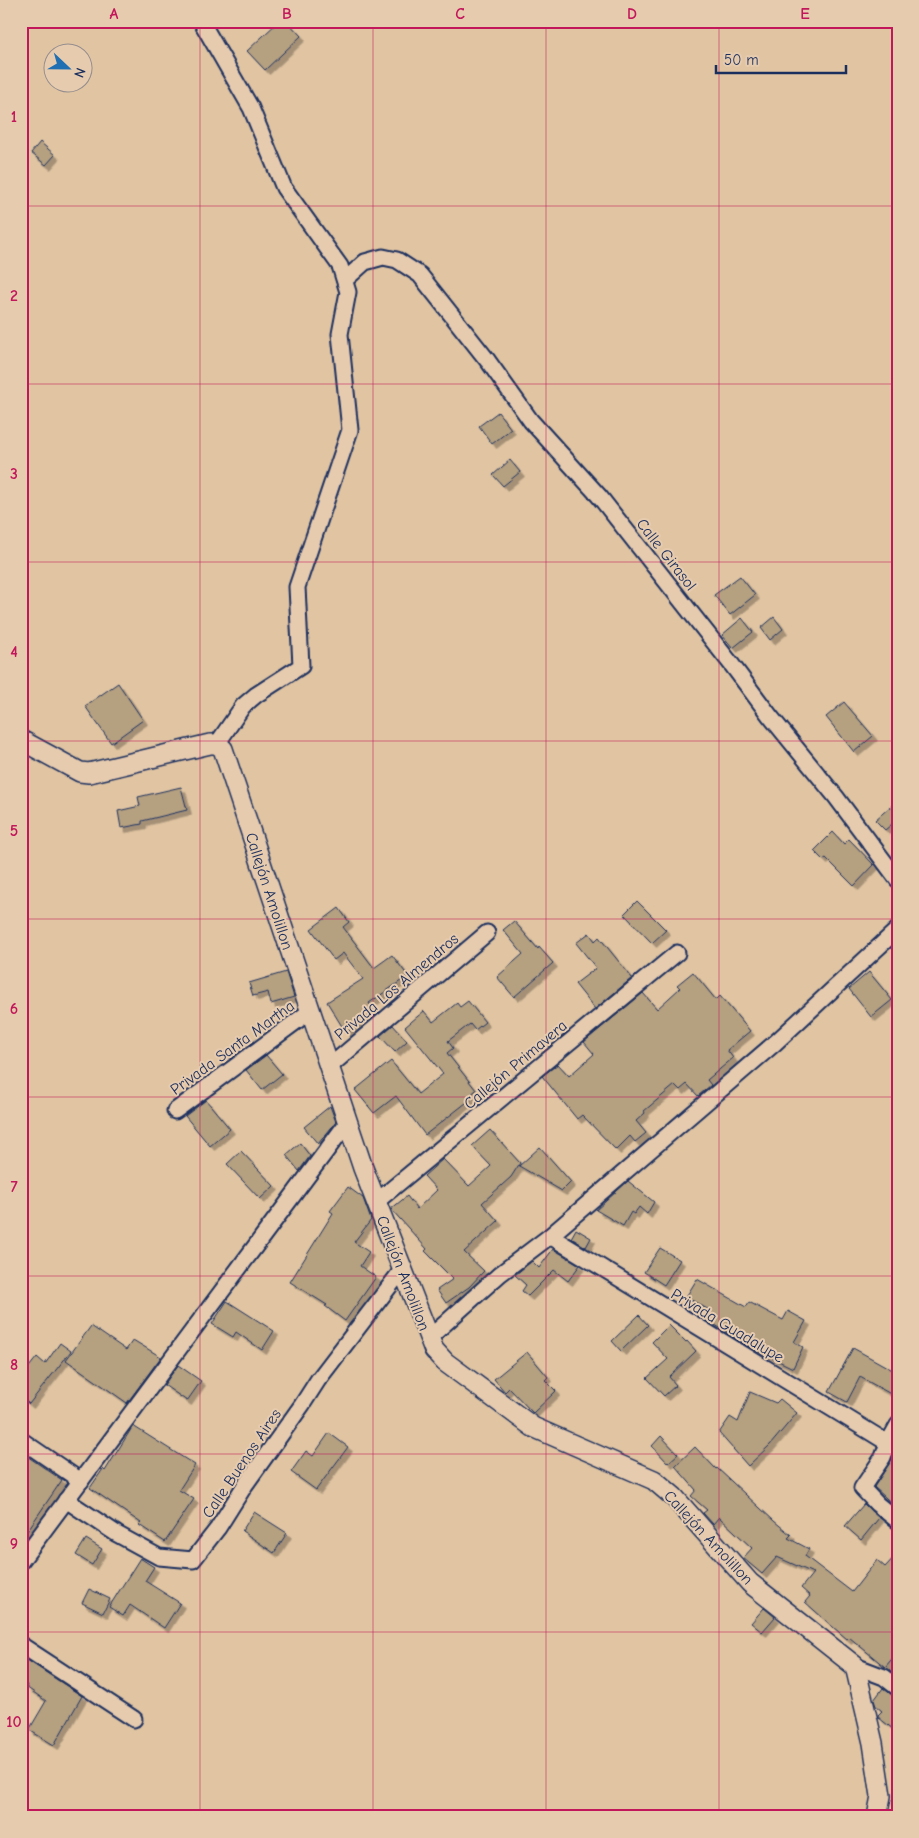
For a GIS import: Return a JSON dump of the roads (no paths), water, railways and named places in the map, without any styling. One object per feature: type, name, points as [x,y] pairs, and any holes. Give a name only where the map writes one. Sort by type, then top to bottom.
[{"type":"street","points":[[21,740],[80,772],[90,773],[210,744],[217,744],[244,706],[256,695],[301,666],[297,587],[350,430],[340,334],[348,292],[340,266],[284,188],[251,108],[201,21]]},
{"type":"street","name":"Calle Girasol","points":[[345,280],[365,262],[383,257],[397,260],[420,274],[488,361],[531,421],[599,496],[898,880]]},
{"type":"street","name":"Callejón Amolillon","points":[[217,744],[223,749],[347,1123],[434,1350],[446,1362],[533,1427],[654,1480],[674,1496],[750,1583],[855,1666]]},
{"type":"street","points":[[429,1338],[500,1274],[550,1236],[775,1044],[898,929]]},
{"type":"street","name":"Privada Los Almendros","points":[[329,1067],[487,933]]},
{"type":"street","name":"Callejón Primavera","points":[[376,1202],[677,953]]},
{"type":"street","name":"Privada Santa Martha","points":[[175,1111],[309,1012]]},
{"type":"street","points":[[21,1561],[347,1123]]},
{"type":"street","name":"Privada Guadalupe","points":[[550,1236],[888,1443]]},
{"type":"street","name":"Calle Buenos Aires","points":[[66,1500],[117,1534],[159,1557],[193,1560],[218,1528],[244,1485],[318,1380],[402,1270]]},
{"type":"street","points":[[898,1425],[888,1443],[884,1457],[862,1488],[877,1504],[898,1521]]},
{"type":"street","points":[[21,1440],[81,1481]]},
{"type":"street","points":[[21,1644],[134,1719]]},
{"type":"street","points":[[855,1666],[884,1676],[898,1688]]},
{"type":"street","points":[[855,1666],[873,1742],[881,1796],[877,1817]]}]
